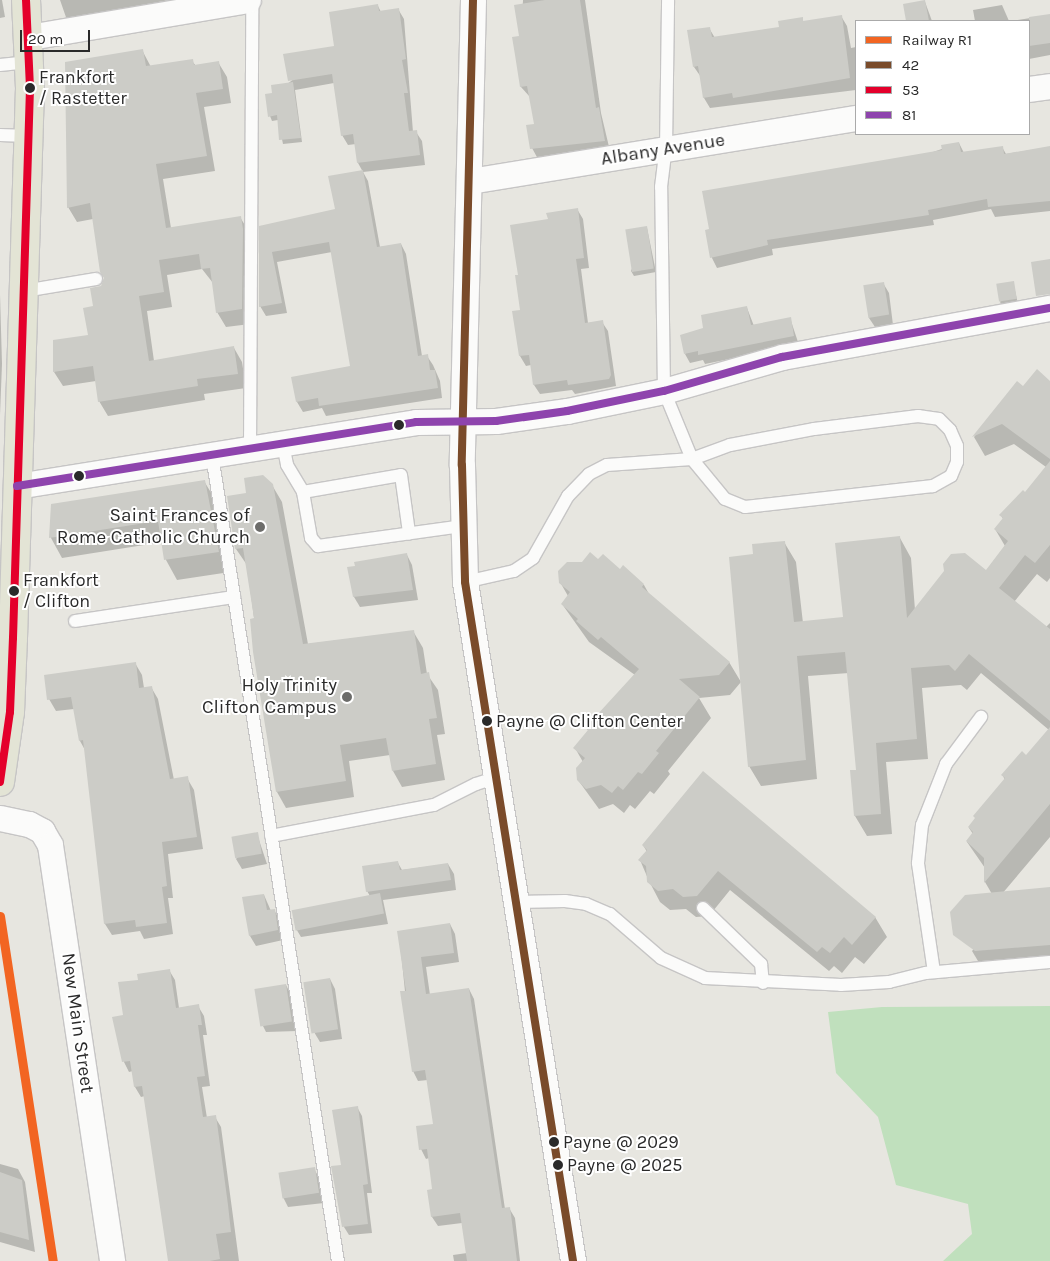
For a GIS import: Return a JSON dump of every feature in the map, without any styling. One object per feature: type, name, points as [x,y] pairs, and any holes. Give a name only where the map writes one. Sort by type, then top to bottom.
[{"type":"main road","points":[[0,782],[11,693],[28,136],[29,49],[26,0]]},
{"type":"street","points":[[29,49],[248,0]]},
{"type":"street","points":[[473,0],[462,526],[465,582],[498,777],[574,1261]]},
{"type":"street","points":[[1030,89],[1050,86]]},
{"type":"street","name":"Albany Avenue","points":[[470,181],[855,118]]},
{"type":"street","points":[[17,486],[416,422],[496,421],[567,411],[664,391],[782,357],[1050,308]]},
{"type":"street","name":"New Main Street","points":[[0,818],[29,824],[42,831],[52,854],[112,1261]]},
{"type":"lane","points":[[250,449],[252,0]]},
{"type":"lane","points":[[465,582],[514,571],[534,558],[568,496],[588,474],[607,465],[692,459],[730,445],[786,434],[918,416],[939,419],[950,430],[957,446],[958,462],[951,476],[933,486],[745,508],[725,499],[692,459],[664,391],[661,187],[666,149],[668,0]]},
{"type":"lane","points":[[0,65],[29,49]]},
{"type":"lane","points":[[0,135],[28,136]]},
{"type":"lane","points":[[24,291],[96,279]]},
{"type":"lane","points":[[283,444],[287,466],[303,492],[310,538],[318,546],[462,526]]},
{"type":"lane","points":[[212,455],[338,1261]]},
{"type":"lane","points":[[303,492],[401,475],[409,533]]},
{"type":"lane","points":[[74,621],[234,597]]},
{"type":"lane","points":[[934,972],[918,862],[922,825],[946,764],[981,717]]},
{"type":"lane","points":[[271,836],[434,805],[476,784],[498,777]]},
{"type":"lane","points":[[517,902],[565,900],[586,904],[610,914],[661,958],[705,978],[763,984],[873,983],[934,972],[1050,962]]},
{"type":"lane","points":[[702,908],[761,964],[763,984]]},
{"type":"green space","points":[[1050,1006],[1050,1261],[943,1261],[972,1234],[968,1204],[896,1185],[878,1117],[836,1073],[828,1012],[882,1007]]},
{"type":"building","points":[[545,0],[580,0],[596,108],[599,107],[605,141],[530,149],[526,125],[534,124],[527,86],[520,87],[512,37],[519,36],[514,5]]},
{"type":"building","points":[[925,0],[929,20],[906,20],[903,4]]},
{"type":"building","points":[[378,4],[379,11],[399,8],[406,59],[402,60],[408,93],[404,93],[409,131],[417,130],[420,155],[357,163],[353,134],[341,136],[332,74],[288,81],[283,54],[334,46],[329,12]]},
{"type":"building","points":[[1050,14],[1050,43],[1030,46],[1029,17]]},
{"type":"building","points":[[842,15],[850,78],[733,98],[732,93],[703,98],[698,66],[693,67],[687,30],[710,27],[712,37],[779,27],[778,21],[803,17],[803,21]]},
{"type":"building","points":[[143,49],[146,66],[193,59],[194,65],[219,61],[223,89],[196,93],[207,156],[156,164],[166,228],[241,216],[243,229],[242,309],[216,313],[210,268],[201,269],[199,254],[159,260],[164,292],[139,296],[149,361],[234,346],[238,374],[197,379],[198,386],[98,402],[93,366],[53,372],[53,340],[88,335],[83,308],[93,306],[90,288],[101,286],[104,278],[100,272],[90,203],[67,208],[65,62]]},
{"type":"building","points":[[293,82],[301,138],[279,140],[277,115],[268,117],[265,94],[272,93],[271,85]]},
{"type":"building","points":[[959,142],[961,152],[1003,146],[1004,154],[1050,146],[1050,201],[988,207],[987,199],[928,210],[929,215],[767,240],[768,245],[710,258],[705,230],[709,229],[702,191],[942,150],[941,145]]},
{"type":"building","points":[[363,170],[377,247],[401,243],[418,356],[428,354],[430,370],[435,370],[438,388],[319,406],[318,398],[296,402],[291,377],[350,366],[329,242],[272,252],[282,303],[259,307],[259,226],[335,209],[328,176]]},
{"type":"building","points":[[578,208],[584,258],[576,259],[585,323],[603,320],[611,375],[609,379],[568,385],[567,380],[533,385],[529,355],[519,356],[512,311],[520,310],[515,275],[518,275],[510,225],[548,219],[546,213]]},
{"type":"building","points":[[647,226],[654,268],[632,272],[625,229]]},
{"type":"building","points":[[1050,259],[1050,294],[1036,296],[1031,262]]},
{"type":"building","points":[[1014,281],[1017,299],[999,302],[996,284]]},
{"type":"building","points":[[884,282],[889,315],[868,318],[863,285]]},
{"type":"building","points":[[747,306],[751,325],[791,317],[794,336],[698,355],[698,351],[684,354],[680,335],[703,328],[701,315]]},
{"type":"building","points":[[1037,369],[1050,381],[1050,459],[1002,424],[972,437],[1017,381],[1023,386]]},
{"type":"building","points":[[1050,461],[1050,545],[1035,563],[1025,555],[999,588],[1050,629],[1050,721],[969,654],[955,671],[949,665],[911,668],[917,739],[876,743],[881,814],[854,816],[850,770],[856,770],[845,652],[797,656],[806,760],[748,767],[729,557],[753,554],[752,544],[785,541],[794,622],[843,617],[835,543],[900,536],[907,618],[944,571],[943,564],[951,554],[965,553],[986,570],[1008,541],[994,529],[1003,518],[999,515],[1023,490],[1025,492]]},
{"type":"building","name":"Holy Trinity Clifton Campus","points":[[263,475],[273,484],[303,644],[414,630],[421,674],[429,672],[437,718],[429,719],[436,764],[392,771],[386,738],[340,745],[346,781],[276,792],[253,652],[250,619],[254,618],[243,548],[235,549],[227,496],[246,493],[244,478]]},
{"type":"building","points":[[205,480],[219,552],[164,560],[158,521],[49,538],[51,504]]},
{"type":"building","points":[[590,552],[598,559],[603,554],[620,569],[623,565],[644,584],[642,587],[730,662],[719,675],[679,679],[700,697],[656,751],[659,753],[642,774],[638,772],[623,790],[618,786],[612,793],[601,785],[586,789],[577,780],[576,768],[585,758],[573,748],[588,730],[585,728],[639,669],[601,637],[598,640],[576,621],[578,619],[561,604],[570,592],[559,583],[558,571],[567,562],[582,562]]},
{"type":"building","points":[[407,553],[413,590],[353,597],[347,567],[355,566],[354,562]]},
{"type":"building","points":[[136,662],[139,688],[152,686],[170,779],[188,776],[197,837],[162,842],[167,886],[162,887],[167,923],[136,927],[135,920],[104,924],[83,740],[79,741],[71,697],[47,700],[44,675]]},
{"type":"building","points":[[1050,727],[1050,804],[984,883],[984,858],[966,841],[973,832],[968,827],[975,818],[973,816],[1005,778],[1001,775],[1022,751],[1026,755]]},
{"type":"building","points":[[703,771],[876,917],[852,945],[844,937],[830,953],[822,947],[817,952],[718,871],[697,896],[683,897],[673,889],[658,891],[647,882],[646,866],[638,860],[647,850],[642,845]]},
{"type":"building","points":[[258,832],[262,854],[235,858],[231,837]]},
{"type":"building","points":[[398,861],[400,870],[448,863],[451,880],[366,892],[362,866]]},
{"type":"building","points":[[1050,887],[1050,945],[975,951],[953,935],[950,912],[965,895]]},
{"type":"building","points":[[380,893],[384,914],[296,931],[292,910]]},
{"type":"building","points":[[264,894],[267,910],[275,909],[278,930],[249,936],[242,897]]},
{"type":"building","points":[[450,923],[454,953],[421,957],[426,994],[469,988],[502,1208],[510,1207],[517,1261],[467,1261],[460,1213],[431,1217],[427,1190],[432,1189],[427,1149],[419,1150],[416,1126],[433,1124],[425,1070],[412,1072],[400,991],[406,991],[397,931]]},
{"type":"building","points":[[170,969],[176,1008],[199,1004],[202,1025],[198,1025],[205,1076],[197,1077],[203,1117],[216,1115],[231,1232],[216,1234],[220,1259],[210,1261],[168,1261],[142,1086],[134,1087],[130,1061],[122,1062],[112,1017],[123,1015],[118,982],[138,980],[137,974]]},
{"type":"building","points":[[330,978],[338,1029],[311,1034],[303,982]]},
{"type":"building","points":[[286,984],[292,1022],[260,1027],[254,989]]},
{"type":"building","points":[[358,1106],[368,1184],[363,1185],[368,1224],[342,1227],[331,1166],[341,1165],[332,1110]]},
{"type":"building","points":[[315,1167],[319,1193],[283,1198],[278,1173]]},
{"type":"building","points":[[0,1172],[22,1180],[29,1240],[0,1232]]},
{"type":"rail line","name":"R1","points":[[0,916],[53,1261]]},
{"type":"transit line","name":"53","points":[[0,782],[10,712],[13,638],[30,88],[26,0]]},
{"type":"transit line","name":"42","points":[[473,0],[462,465],[465,582],[573,1261]]},
{"type":"transit line","name":"81","points":[[17,486],[416,422],[496,421],[567,411],[664,391],[782,357],[1050,308]]},
{"type":"place","name":"Frankfort / Rastetter","points":[[30,88]]},
{"type":"place","name":"Saint Frances of Rome Catholic Church","points":[[260,527]]},
{"type":"place","name":"Frankfort / Clifton","points":[[14,591]]},
{"type":"place","name":"Holy Trinity Clifton Campus","points":[[347,697]]},
{"type":"place","name":"Payne @ Clifton Center","points":[[487,721]]},
{"type":"place","name":"Payne @ 2029","points":[[554,1142]]},
{"type":"place","name":"Payne @ 2025","points":[[558,1165]]}]
